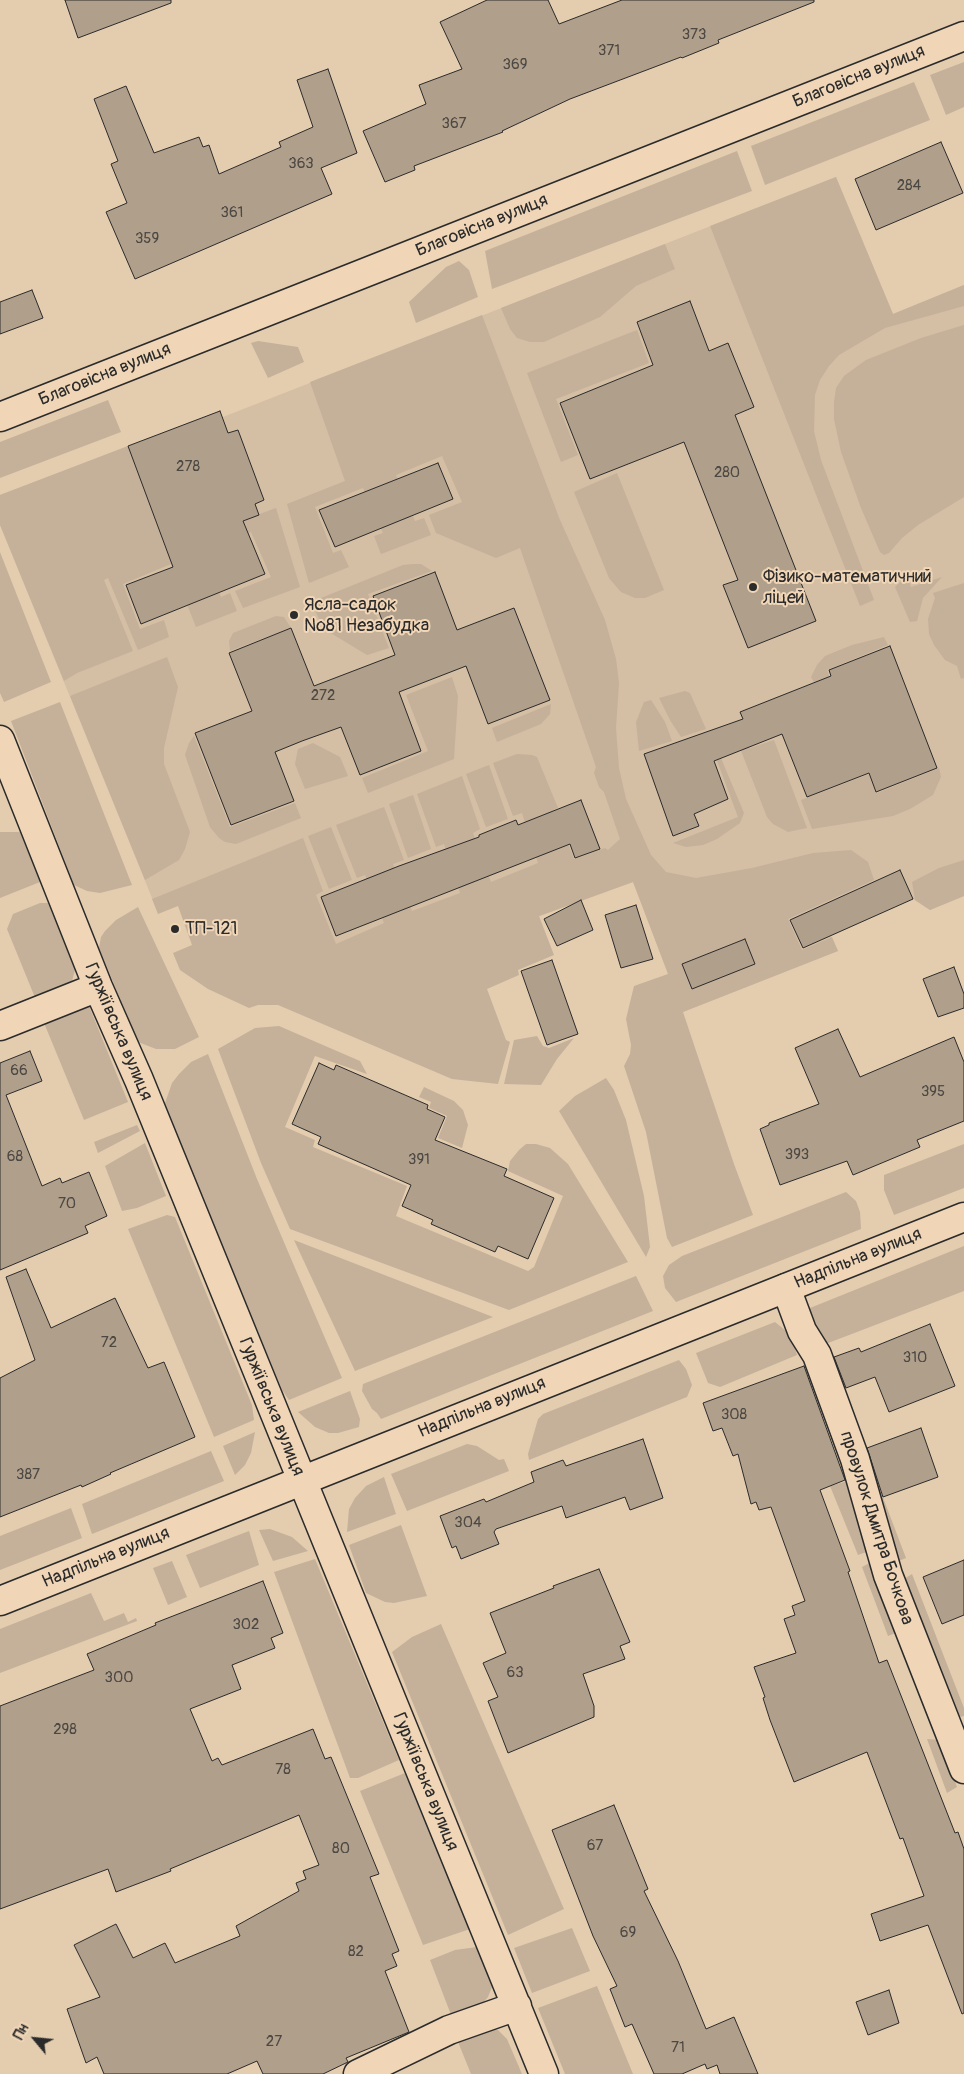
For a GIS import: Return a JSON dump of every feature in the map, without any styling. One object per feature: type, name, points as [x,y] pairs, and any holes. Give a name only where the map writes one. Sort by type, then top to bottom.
[{"type":"main road","name":"Благовісна вулиця","points":[[0,416],[964,36]]},
{"type":"main road","name":"Гуржіївська вулиця","points":[[0,740],[98,986],[142,1088],[544,2074]]},
{"type":"main road","points":[[0,1026],[98,986]]},
{"type":"main road","name":"Надпільна вулиця","points":[[0,1600],[964,1217]]},
{"type":"main road","name":"провулок Дмитра Бочкова","points":[[786,1288],[802,1331],[817,1355],[855,1458],[888,1575],[964,1769]]},
{"type":"main road","points":[[358,2074],[449,2030],[517,2006]]},
{"type":"shaded area","points":[[964,62],[964,107],[946,115],[930,75]]},
{"type":"shaded area","points":[[914,82],[930,120],[765,185],[751,146]]},
{"type":"shaded area","points":[[737,151],[752,191],[492,289],[485,251]]},
{"type":"shaded area","points":[[836,177],[893,314],[964,285],[964,896],[930,910],[913,899],[831,936],[838,951],[683,1012],[633,882],[338,990],[184,901],[157,910],[0,525],[0,495],[220,411],[223,417]]},
{"type":"shaded area","points":[[836,177],[893,314],[964,285],[964,306],[885,328],[839,355],[820,380],[815,395],[814,431],[821,460],[874,600],[860,606],[710,226]]},
{"type":"shaded area","points":[[665,244],[675,269],[636,286],[600,317],[544,342],[530,342],[517,338],[510,329],[501,308]]},
{"type":"shaded area","points":[[459,261],[469,270],[478,297],[416,323],[409,302],[446,267]]},
{"type":"shaded area","points":[[482,315],[560,520],[605,620],[616,659],[619,683],[616,728],[619,768],[626,799],[651,855],[666,872],[696,878],[752,868],[813,853],[851,850],[868,862],[874,880],[788,919],[802,950],[832,937],[838,951],[683,1012],[753,1215],[672,1247],[667,1238],[646,1132],[624,1066],[630,1054],[631,1045],[626,1019],[634,986],[668,974],[633,882],[539,916],[554,955],[518,970],[519,975],[487,989],[506,1040],[510,1042],[498,1084],[452,1079],[278,1005],[258,1005],[249,1008],[208,989],[180,970],[173,953],[192,945],[178,906],[158,914],[152,899],[303,838],[323,891],[316,895],[336,944],[384,923],[365,875],[357,878],[336,825],[384,807],[404,860],[393,864],[412,911],[460,893],[444,844],[436,847],[417,794],[462,776],[480,829],[473,833],[491,882],[538,863],[522,813],[513,816],[493,763],[517,754],[537,757],[558,808],[555,809],[574,859],[605,848],[608,850],[620,839],[604,792],[599,787],[594,773],[596,767],[520,548],[496,558],[436,533],[429,515],[462,502],[442,456],[396,475],[415,521],[424,518],[431,535],[381,554],[374,536],[383,533],[363,488],[315,507],[333,553],[341,550],[349,567],[309,583],[287,504],[345,481],[310,382]]},
{"type":"shaded area","points":[[964,325],[964,497],[918,525],[902,538],[889,553],[884,555],[880,552],[861,508],[841,452],[834,419],[836,388],[844,376],[866,360],[921,338]]},
{"type":"shaded area","points":[[637,330],[649,363],[556,399],[578,455],[561,462],[527,373]]},
{"type":"shaded area","points":[[258,341],[298,347],[304,362],[268,378],[251,343]]},
{"type":"shaded area","points":[[108,400],[121,432],[0,478],[0,442]]},
{"type":"shaded area","points":[[128,446],[166,549],[276,508],[300,587],[243,608],[235,591],[271,577],[251,532],[203,551],[221,597],[230,593],[237,611],[196,627],[171,564],[123,584],[140,629],[164,620],[169,637],[138,650],[108,578],[104,580],[133,651],[77,673],[64,681],[0,525],[0,495]]},
{"type":"shaded area","points":[[617,473],[664,590],[645,598],[635,598],[621,592],[609,578],[574,492]]},
{"type":"shaded area","points":[[0,552],[51,682],[4,702],[0,693]]},
{"type":"shaded area","points":[[421,564],[432,571],[368,594],[389,648],[367,655],[324,629],[311,602],[403,565]]},
{"type":"shaded area","points":[[907,575],[911,587],[942,577],[923,598],[917,621],[910,622],[895,587]]},
{"type":"shaded area","points":[[964,583],[964,678],[961,679],[957,666],[945,660],[934,645],[929,634],[928,619],[935,598],[933,593]]},
{"type":"shaded area","points":[[276,616],[284,617],[291,628],[230,651],[229,641],[233,633]]},
{"type":"shaded area","points":[[884,637],[888,645],[827,670],[830,678],[815,684],[811,677],[817,665],[825,656],[852,645]]},
{"type":"shaded area","points":[[167,657],[178,687],[164,748],[164,764],[190,832],[185,849],[179,860],[145,880],[70,696]]},
{"type":"shaded area","points":[[452,677],[458,696],[454,759],[368,793],[362,778],[428,751],[406,695]]},
{"type":"shaded area","points":[[685,691],[690,693],[706,729],[681,737],[659,698]]},
{"type":"shaded area","points":[[651,700],[665,722],[672,741],[639,751],[636,722],[644,702]]},
{"type":"shaded area","points":[[60,702],[132,885],[100,893],[87,891],[74,885],[11,721]]},
{"type":"shaded area","points":[[551,704],[550,714],[541,724],[497,742],[492,728]]},
{"type":"shaded area","points":[[710,732],[744,813],[740,823],[717,839],[703,845],[686,847],[673,843],[738,817],[707,734]]},
{"type":"shaded area","points":[[744,733],[750,748],[774,740],[807,828],[788,832],[773,824],[767,817],[736,738]]},
{"type":"shaded area","points":[[194,736],[230,827],[295,803],[301,818],[236,844],[225,842],[219,838],[210,827],[185,755],[189,743]]},
{"type":"shaded area","points":[[313,743],[340,757],[348,776],[305,789],[295,764],[298,749]]},
{"type":"shaded area","points":[[489,765],[508,819],[486,827],[466,774]]},
{"type":"shaded area","points":[[939,768],[941,777],[933,795],[910,809],[893,816],[812,829],[801,800],[869,774],[877,793]]},
{"type":"shaded area","points":[[413,795],[431,849],[408,858],[389,804]]},
{"type":"shaded area","points":[[331,827],[352,880],[329,889],[308,836]]},
{"type":"shaded area","points":[[0,832],[20,832],[40,882],[0,898]]},
{"type":"shaded area","points":[[964,860],[964,896],[930,910],[915,900],[912,882],[939,868]]},
{"type":"shaded area","points":[[40,903],[48,903],[75,970],[72,981],[63,990],[36,1000],[7,929],[13,914]]},
{"type":"shaded area","points":[[138,907],[199,1037],[175,1049],[156,1049],[138,1042],[99,948],[101,937],[105,931],[116,920]]},
{"type":"shaded area","points":[[80,1003],[89,1006],[128,1102],[84,1120],[42,1018]]},
{"type":"shaded area","points":[[279,1026],[360,1061],[367,1074],[315,1056],[285,1127],[315,1140],[313,1147],[407,1186],[396,1216],[528,1271],[534,1267],[563,1196],[508,1171],[510,1161],[519,1150],[526,1144],[536,1144],[550,1148],[568,1164],[628,1262],[509,1310],[290,1229],[261,1163],[218,1049],[255,1028]]},
{"type":"shaded area","points":[[537,1036],[543,1046],[549,1048],[574,1038],[557,1059],[541,1085],[504,1084],[514,1040]]},
{"type":"shaded area","points":[[208,1054],[257,1179],[342,1378],[289,1400],[282,1390],[164,1106],[172,1083],[179,1074],[191,1062]]},
{"type":"shaded area","points":[[606,1078],[614,1090],[626,1120],[644,1196],[650,1247],[646,1257],[559,1111],[575,1096]]},
{"type":"shaded area","points":[[424,1087],[454,1101],[463,1110],[468,1125],[462,1148],[438,1138],[447,1116],[429,1108],[431,1102],[419,1097]]},
{"type":"shaded area","points":[[137,1125],[140,1131],[98,1153],[94,1142]]},
{"type":"shaded area","points":[[145,1143],[166,1196],[137,1208],[122,1211],[105,1166]]},
{"type":"shaded area","points":[[964,1144],[964,1188],[894,1215],[884,1190],[884,1175]]},
{"type":"shaded area","points":[[846,1192],[856,1201],[860,1212],[861,1229],[676,1302],[665,1288],[663,1276],[669,1265],[682,1256]]},
{"type":"shaded area","points":[[167,1215],[175,1217],[252,1405],[254,1420],[214,1437],[128,1229]]},
{"type":"shaded area","points":[[294,1240],[493,1317],[355,1371]]},
{"type":"shaded area","points":[[964,1246],[964,1291],[823,1345],[800,1312]]},
{"type":"shaded area","points":[[636,1276],[653,1311],[381,1419],[372,1409],[362,1391],[363,1384]]},
{"type":"shaded area","points":[[775,1322],[790,1334],[797,1355],[720,1387],[708,1383],[696,1353]]},
{"type":"shaded area","points":[[679,1360],[686,1369],[692,1385],[687,1397],[529,1460],[528,1454],[538,1419],[543,1414]]},
{"type":"shaded area","points":[[350,1391],[360,1419],[359,1427],[338,1433],[329,1433],[315,1427],[298,1412]]},
{"type":"shaded area","points":[[255,1432],[251,1453],[245,1465],[235,1475],[223,1446]]},
{"type":"shaded area","points":[[467,1444],[477,1446],[499,1460],[504,1459],[509,1471],[407,1511],[391,1474]]},
{"type":"shaded area","points":[[211,1451],[224,1481],[92,1534],[82,1504]]},
{"type":"shaded area","points":[[868,1458],[906,1558],[896,1562]]},
{"type":"shaded area","points":[[384,1477],[396,1514],[347,1532],[349,1509],[355,1498],[366,1486]]},
{"type":"shaded area","points":[[854,1479],[872,1550],[858,1555],[830,1486]]},
{"type":"shaded area","points":[[71,1508],[82,1538],[0,1570],[0,1536]]},
{"type":"shaded area","points":[[401,1525],[427,1596],[394,1603],[385,1602],[366,1593],[349,1545]]},
{"type":"shaded area","points":[[270,1529],[292,1537],[308,1551],[273,1561],[259,1530]]},
{"type":"shaded area","points":[[249,1531],[259,1565],[200,1588],[186,1555]]},
{"type":"shaded area","points":[[315,1559],[399,1760],[358,1778],[350,1778],[274,1572]]},
{"type":"shaded area","points":[[875,1560],[901,1631],[888,1636],[862,1567]]},
{"type":"shaded area","points":[[172,1561],[187,1597],[168,1605],[153,1568]]},
{"type":"shaded area","points":[[912,1574],[964,1708],[964,1716],[956,1718],[904,1579]]},
{"type":"shaded area","points":[[91,1593],[104,1621],[124,1613],[128,1622],[136,1618],[137,1621],[0,1673],[0,1629]]},
{"type":"shaded area","points":[[441,1624],[564,1909],[508,1935],[392,1652],[412,1637]]},
{"type":"shaded area","points":[[927,1739],[941,1740],[957,1787],[947,1793]]},
{"type":"shaded area","points":[[405,1773],[470,1929],[423,1945],[360,1791]]},
{"type":"shaded area","points":[[572,1928],[590,1971],[532,1993],[514,1948]]},
{"type":"shaded area","points":[[477,1947],[492,1987],[488,1997],[482,2004],[453,2020],[430,1960],[455,1950]]},
{"type":"shaded area","points":[[597,1986],[633,2074],[565,2074],[538,2008]]},
{"type":"shaded area","points":[[490,2028],[498,2030],[507,2039],[522,2074],[471,2074],[456,2037]]},
{"type":"building","points":[[65,0],[171,0],[171,3],[78,38]]},
{"type":"building","points":[[487,0],[548,0],[559,24],[622,0],[814,0],[814,2],[718,40],[719,43],[682,58],[570,99],[503,132],[414,166],[415,170],[385,182],[363,131],[426,104],[419,85],[462,69],[440,22]]},
{"type":"building","points":[[328,69],[357,153],[321,168],[332,194],[135,279],[106,212],[127,203],[111,164],[118,161],[94,99],[126,86],[154,153],[199,137],[203,147],[209,145],[219,174],[281,147],[279,142],[313,127],[297,80]]},
{"type":"building","points":[[941,142],[963,193],[876,230],[855,179]]},
{"type":"building","points":[[32,290],[43,318],[0,334],[0,302]]},
{"type":"building","points":[[690,301],[709,351],[728,343],[754,407],[735,415],[816,621],[748,648],[723,585],[738,580],[684,442],[590,479],[560,403],[653,365],[637,322]]},
{"type":"building","points":[[220,411],[228,433],[238,430],[264,500],[255,504],[259,515],[243,521],[265,574],[141,624],[126,585],[173,567],[128,446]]},
{"type":"building","points":[[438,463],[453,499],[335,547],[319,510]]},
{"type":"building","points":[[435,572],[457,630],[514,608],[550,700],[488,724],[466,666],[399,692],[421,751],[360,775],[341,727],[302,741],[275,752],[294,801],[231,825],[195,733],[252,711],[229,653],[291,628],[314,686],[395,655],[373,596]]},
{"type":"building","points":[[890,646],[937,768],[876,792],[869,773],[807,797],[782,734],[714,761],[728,799],[694,814],[699,826],[673,836],[644,754],[743,719],[740,712],[831,676],[829,670]]},
{"type":"building","points":[[581,800],[600,849],[575,858],[570,844],[336,936],[321,897],[479,837],[479,835],[516,820],[518,825]]},
{"type":"building","points":[[900,870],[913,899],[803,948],[790,920]]},
{"type":"building","points":[[581,900],[593,930],[557,946],[544,919]]},
{"type":"building","points":[[636,905],[653,959],[621,968],[605,915]]},
{"type":"building","points":[[745,939],[755,964],[692,989],[682,964]]},
{"type":"building","points":[[552,960],[578,1034],[547,1045],[521,971]]},
{"type":"building","points":[[954,967],[964,994],[964,1008],[938,1017],[923,979]]},
{"type":"building","points":[[838,1029],[860,1077],[954,1037],[964,1062],[964,1121],[917,1140],[920,1147],[853,1175],[847,1161],[780,1185],[760,1129],[769,1125],[769,1123],[819,1104],[795,1048]]},
{"type":"building","points":[[30,1051],[42,1081],[6,1095],[42,1186],[60,1178],[62,1183],[89,1172],[107,1216],[85,1226],[88,1233],[0,1270],[0,1063]]},
{"type":"building","points":[[319,1063],[334,1070],[336,1065],[428,1105],[427,1109],[445,1117],[435,1140],[507,1169],[504,1176],[554,1198],[528,1259],[498,1246],[495,1252],[431,1224],[433,1220],[402,1206],[411,1185],[318,1144],[321,1137],[292,1124]]},
{"type":"building","points":[[26,1269],[51,1328],[115,1298],[148,1368],[164,1362],[195,1437],[82,1487],[81,1485],[0,1517],[0,1378],[35,1360],[6,1277]]},
{"type":"building","points":[[930,1324],[955,1386],[889,1412],[875,1377],[846,1388],[834,1357],[859,1348],[861,1352]]},
{"type":"building","points":[[804,1366],[845,1480],[820,1490],[850,1571],[848,1572],[879,1663],[887,1660],[955,1833],[958,1832],[964,1849],[964,2013],[962,2014],[928,1925],[880,1941],[871,1914],[924,1896],[903,1838],[900,1839],[867,1752],[794,1782],[770,1720],[763,1698],[765,1697],[754,1667],[796,1653],[784,1619],[795,1615],[792,1606],[805,1601],[771,1507],[759,1510],[756,1502],[751,1504],[738,1454],[733,1456],[722,1428],[713,1431],[703,1403]]},
{"type":"building","points":[[921,1428],[938,1477],[883,1497],[867,1448]]},
{"type":"building","points":[[643,1439],[663,1498],[630,1510],[625,1497],[566,1518],[562,1506],[496,1529],[494,1532],[499,1544],[461,1559],[456,1546],[452,1548],[440,1516],[484,1499],[486,1502],[534,1482],[531,1472],[563,1460],[566,1466]]},
{"type":"building","points":[[964,1560],[964,1615],[942,1624],[923,1577]]},
{"type":"building","points":[[599,1569],[630,1642],[620,1646],[625,1659],[583,1674],[594,1706],[594,1717],[508,1753],[488,1701],[498,1697],[483,1663],[506,1653],[490,1613]]},
{"type":"building","points":[[263,1581],[283,1633],[271,1638],[275,1648],[232,1665],[241,1689],[190,1709],[212,1761],[218,1758],[222,1765],[313,1729],[325,1759],[331,1757],[379,1874],[370,1877],[399,1951],[392,1954],[397,1966],[385,1971],[409,2032],[346,2058],[348,2062],[323,2074],[263,2074],[257,2061],[227,2074],[104,2074],[97,2057],[86,2063],[67,2009],[100,1997],[74,1945],[116,1924],[133,1958],[165,1943],[175,1963],[240,1936],[236,1926],[299,1891],[296,1883],[306,1879],[303,1871],[319,1865],[299,1815],[170,1869],[171,1871],[116,1892],[108,1869],[0,1909],[0,1706],[94,1670],[87,1654],[156,1625],[155,1623]]},
{"type":"building","points":[[614,1805],[648,1889],[644,1891],[678,1961],[706,2029],[734,2017],[758,2074],[720,2074],[717,2065],[707,2069],[705,2064],[682,2074],[654,2074],[632,2024],[625,2027],[610,1989],[617,1986],[593,1936],[552,1830]]},
{"type":"building","points":[[889,1990],[899,2023],[868,2035],[856,2002]]},
{"type":"place","name":"Фізико-математичний ліцей","points":[[753,587]]},
{"type":"place","name":"Ясла-садок №81 Незабудка","points":[[294,615]]},
{"type":"place","name":"ТП-121","points":[[175,929]]}]
